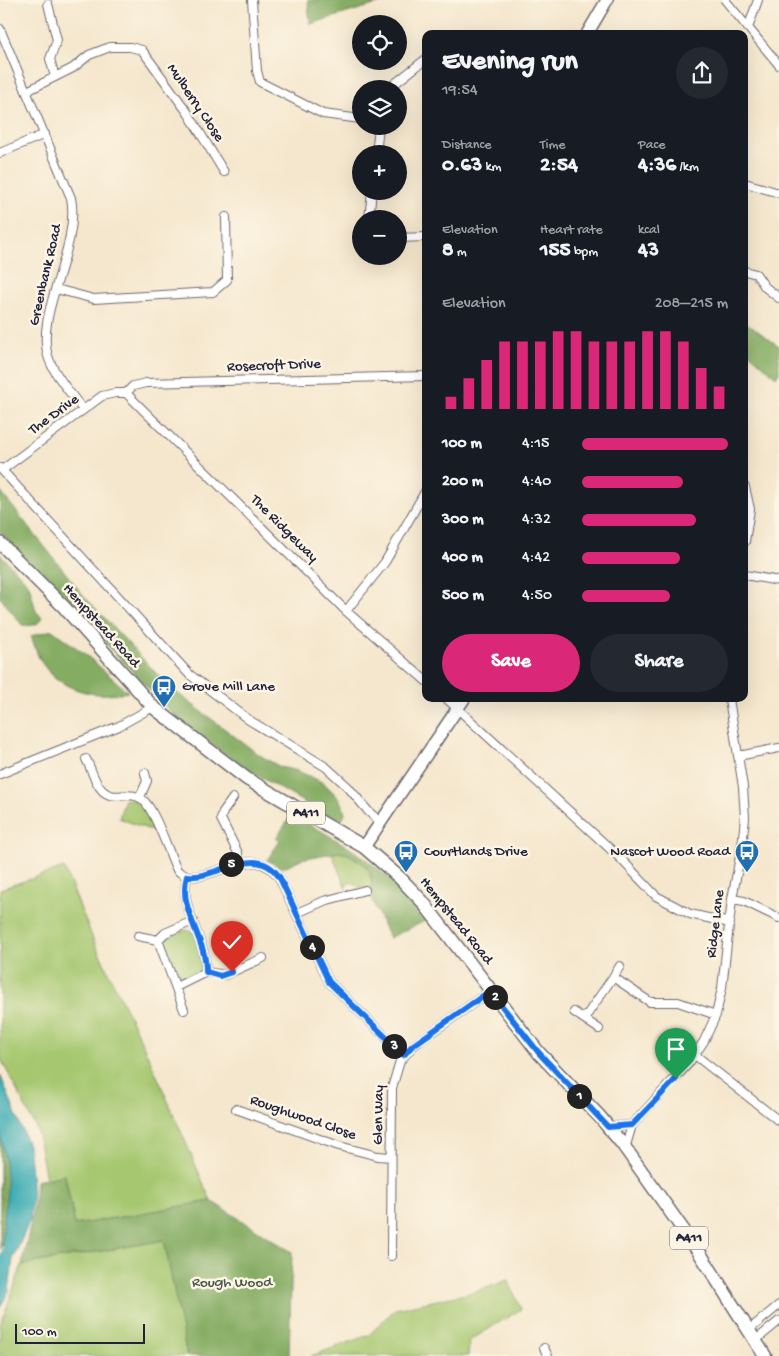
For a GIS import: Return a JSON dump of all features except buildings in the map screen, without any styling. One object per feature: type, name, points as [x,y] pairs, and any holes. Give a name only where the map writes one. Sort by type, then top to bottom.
[{"type":"main road","name":"Hempstead Road","points":[[0,543],[64,607],[153,707],[248,779],[364,847],[400,878],[422,901],[539,1053],[608,1127],[625,1149],[701,1254],[753,1334],[765,1356]]},
{"type":"street","points":[[252,0],[257,71],[260,82],[322,114],[352,118]]},
{"type":"street","points":[[589,30],[607,0]]},
{"type":"street","points":[[725,0],[779,65]]},
{"type":"street","points":[[748,28],[758,0]]},
{"type":"street","points":[[27,91],[55,77],[50,59],[56,44],[57,34],[48,4]]},
{"type":"street","name":"Greenbank Road","points":[[0,29],[68,186],[73,206],[72,227],[47,328],[46,350],[52,366],[83,410]]},
{"type":"street","name":"Mulberry Close","points":[[55,77],[73,68],[89,55],[110,48],[130,47],[142,50],[188,113],[224,172]]},
{"type":"street","points":[[399,80],[422,62]]},
{"type":"street","points":[[0,153],[45,134]]},
{"type":"street","points":[[748,184],[779,193]]},
{"type":"street","points":[[56,289],[104,299],[213,292],[226,280],[226,217]]},
{"type":"street","points":[[407,238],[422,237]]},
{"type":"street","points":[[748,272],[756,274],[765,287],[779,298]]},
{"type":"street","name":"Rosecroft Drive","points":[[126,393],[134,386],[146,383],[422,376]]},
{"type":"street","name":"The Drive","points":[[1,469],[83,410],[109,394],[126,393]]},
{"type":"street","name":"The Ridgeway","points":[[126,393],[346,612],[422,678]]},
{"type":"street","name":"Hempstead Road","points":[[1,469],[190,674],[249,720],[326,767],[348,787],[381,824]]},
{"type":"street","points":[[346,612],[385,562],[422,497]]},
{"type":"street","points":[[748,501],[750,510],[748,523]]},
{"type":"street","points":[[748,576],[779,581]]},
{"type":"street","name":"Ridge Lane","points":[[625,1149],[632,1125],[676,1079],[695,1054],[716,1015],[722,988],[732,899],[744,830],[745,804],[729,702]]},
{"type":"street","points":[[364,847],[461,704],[619,857],[656,896],[690,914],[730,923]]},
{"type":"street","points":[[0,774],[119,726],[153,707]]},
{"type":"street","points":[[738,756],[779,748]]},
{"type":"street","points":[[86,759],[99,786],[106,793],[113,796],[127,794],[140,797],[149,807],[176,870],[187,876],[205,874],[239,863],[258,864],[275,872],[280,878],[334,989],[404,1055]]},
{"type":"street","points":[[140,797],[147,781],[145,772]]},
{"type":"street","points":[[233,798],[221,819],[238,853],[239,863]]},
{"type":"street","points":[[187,876],[184,896],[206,959],[206,972]]},
{"type":"street","points":[[296,913],[324,901],[365,890]]},
{"type":"street","points":[[732,899],[744,901],[779,918]]},
{"type":"street","points":[[158,940],[165,933],[193,921]]},
{"type":"street","points":[[138,936],[158,940]]},
{"type":"street","points":[[158,940],[184,1010]]},
{"type":"street","points":[[176,987],[206,972],[226,975],[263,958]]},
{"type":"street","points":[[584,1019],[620,966]]},
{"type":"street","points":[[613,978],[650,1002],[678,1002],[716,1015]]},
{"type":"street","name":"Glen Way","points":[[391,1256],[392,1088],[396,1069],[412,1046],[490,991]]},
{"type":"street","points":[[574,1012],[598,1029]]},
{"type":"street","points":[[695,1054],[779,1121]]},
{"type":"street","name":"Roughwood Close","points":[[236,1109],[339,1146],[378,1156],[392,1157]]},
{"type":"street","points":[[608,1127],[632,1125]]},
{"type":"street","points":[[753,1334],[779,1305]]},
{"type":"street","points":[[753,1334],[779,1321]]},
{"type":"street","points":[[544,1348],[548,1356]]},
{"type":"green space","points":[[308,0],[391,0],[310,24]]},
{"type":"green space","points":[[748,324],[779,346],[779,374],[776,377],[748,352]]},
{"type":"green space","points":[[0,491],[84,596],[169,687],[258,754],[280,767],[298,771],[324,783],[339,798],[345,813],[343,819],[336,821],[262,778],[205,741],[175,716],[109,647],[77,606],[28,562],[0,532]]},
{"type":"green space","points":[[0,554],[29,585],[36,611],[42,618],[36,624],[22,625],[0,597]]},
{"type":"green space","points":[[52,630],[85,654],[128,692],[115,694],[90,693],[66,685],[56,678],[39,658],[31,636]]},
{"type":"green space","points":[[125,799],[142,805],[155,832],[119,818]]},
{"type":"green space","points":[[292,815],[366,859],[397,886],[427,920],[389,938],[370,895],[372,880],[370,871],[349,854],[338,852],[301,859],[282,868],[267,860],[280,841],[276,838]]},
{"type":"green space","points":[[338,852],[353,856],[365,866],[371,880],[370,895],[364,887],[359,887],[352,882],[347,884],[346,888],[332,854]]},
{"type":"green space","points":[[64,868],[96,946],[151,1062],[211,1201],[75,1225],[65,1175],[46,1179],[37,1130],[0,1057],[0,889]]},
{"type":"green space","points":[[186,930],[195,933],[202,969],[198,974],[179,980],[164,942],[167,938]]},
{"type":"green space","points":[[0,1124],[4,1137],[8,1169],[9,1204],[0,1249]]},
{"type":"green space","name":"Rough Wood","points":[[65,1175],[75,1225],[211,1201],[292,1252],[289,1356],[187,1356],[164,1240],[22,1265],[33,1213],[36,1181]]},
{"type":"green space","points":[[165,1240],[187,1356],[0,1356],[0,1326],[22,1265]]},
{"type":"green space","points":[[508,1280],[521,1309],[469,1341],[468,1356],[311,1356],[369,1335],[395,1309],[475,1292]]},
{"type":"water","points":[[0,1074],[28,1145],[33,1192],[30,1220],[13,1259],[9,1291],[0,1308],[0,1273],[7,1259],[2,1244],[7,1190],[5,1160],[0,1133]]},
{"type":"waterway","points":[[0,1276],[8,1245]]},
{"type":"place","name":"Grove Mill Lane","points":[[164,708]]},
{"type":"place","name":"Courtlands Drive","points":[[406,873]]},
{"type":"place","name":"Nascot Wood Road","points":[[747,873]]},
{"type":"route","points":[[232,972],[220,976],[206,972],[206,959],[184,896],[187,876],[199,876],[232,864],[258,864],[270,868],[280,878],[324,973],[334,989],[404,1055],[412,1046],[490,991],[539,1053],[608,1127],[632,1125],[676,1079]]}]
